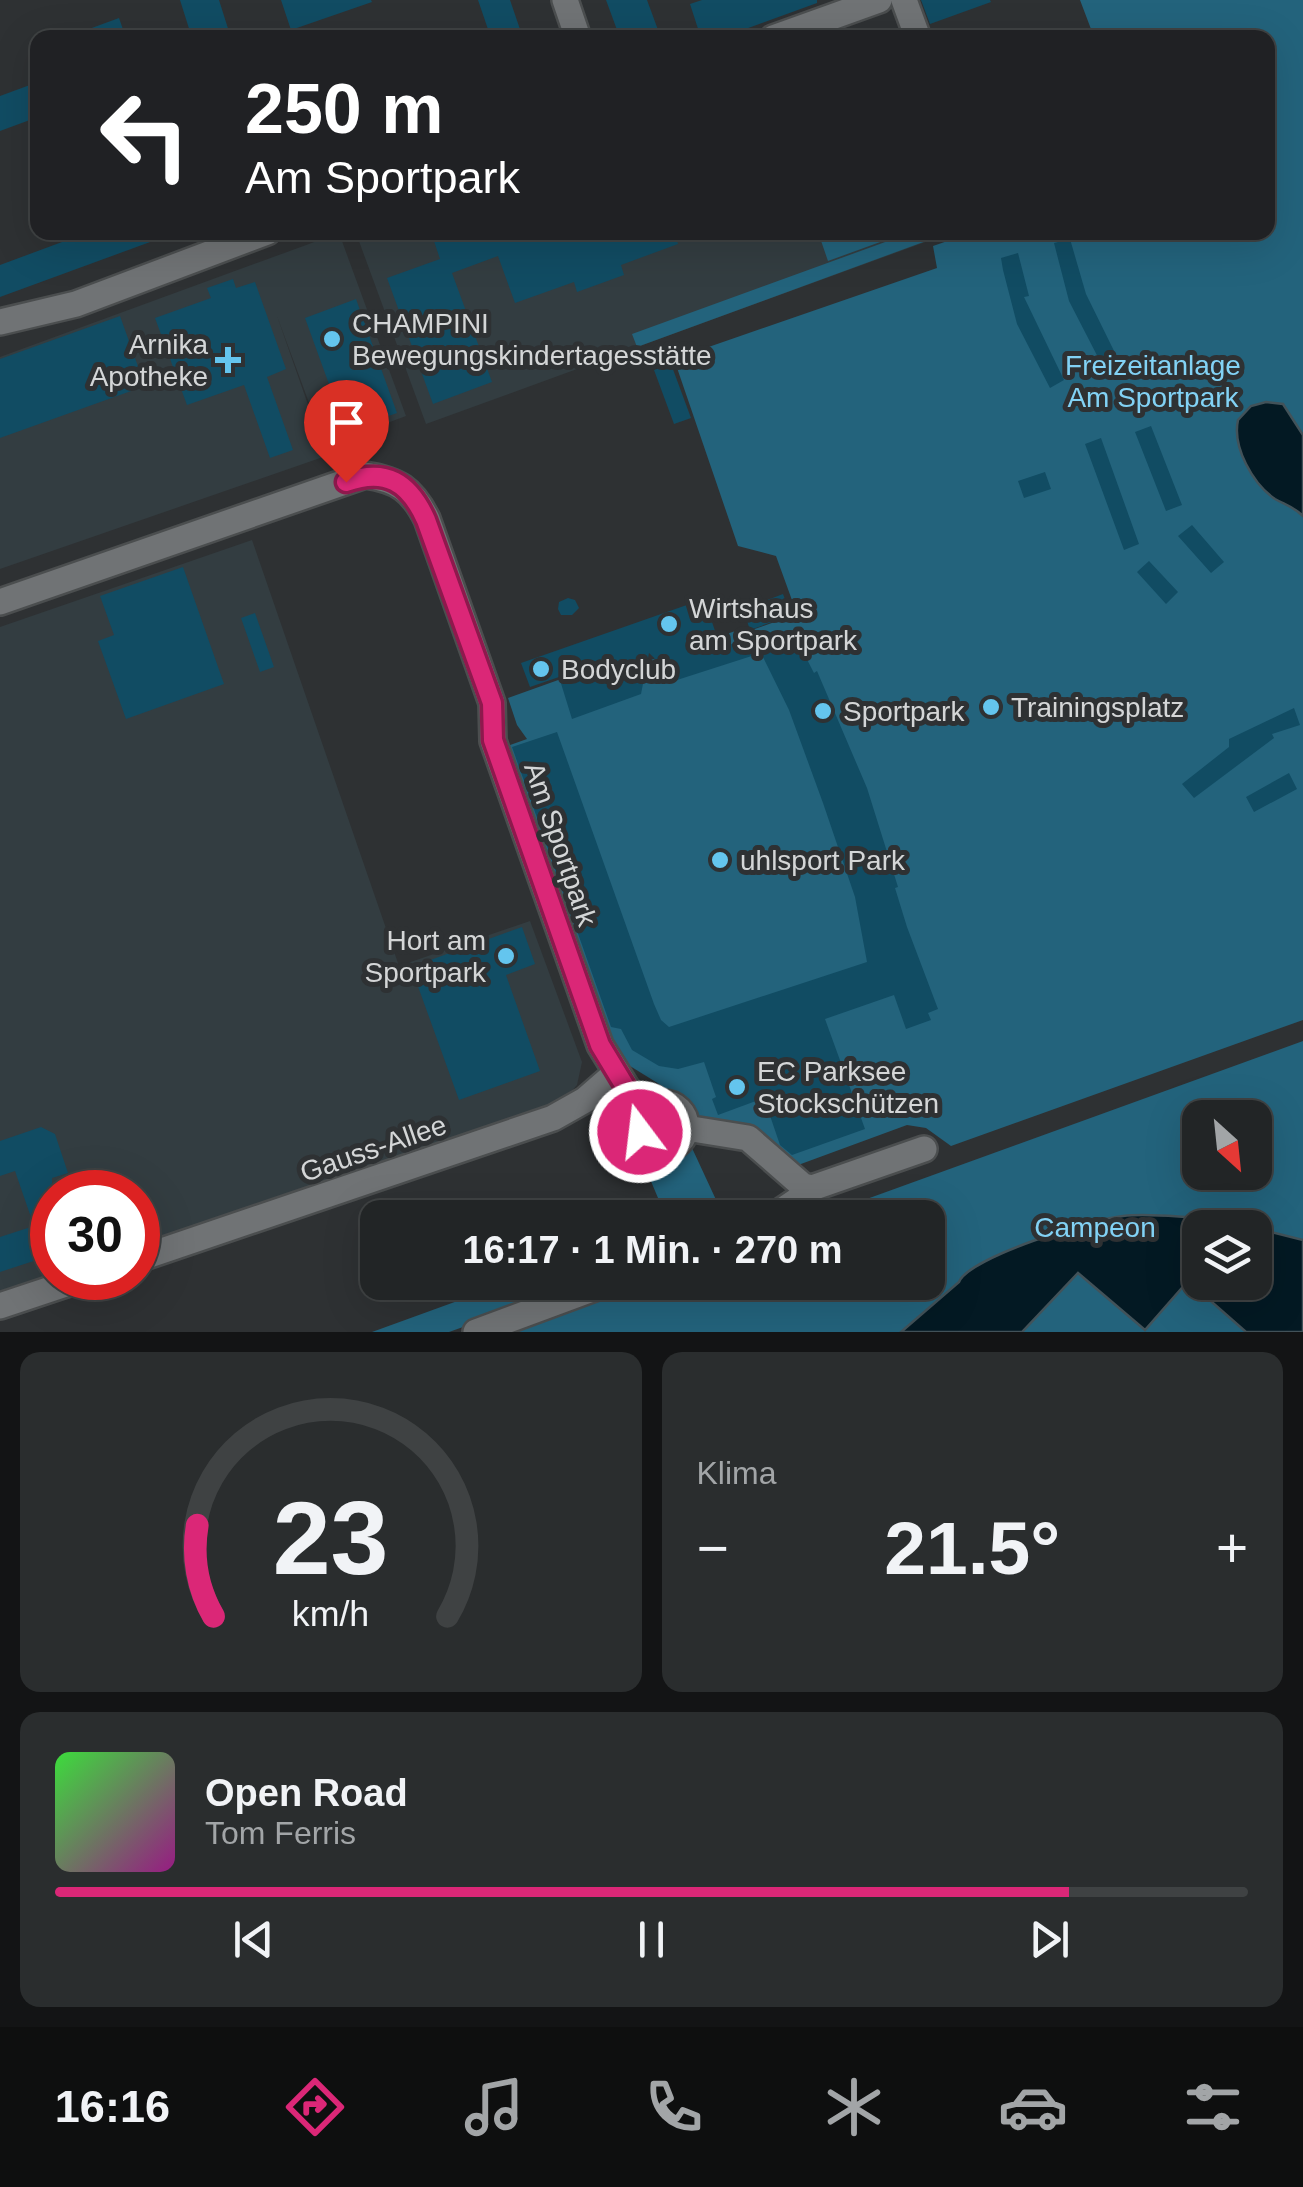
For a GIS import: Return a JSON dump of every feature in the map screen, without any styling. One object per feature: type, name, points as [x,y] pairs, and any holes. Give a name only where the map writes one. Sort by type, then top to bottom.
[{"type":"street","points":[[564,0],[575,30]]},
{"type":"street","points":[[795,30],[879,0]]},
{"type":"street","points":[[904,0],[915,30]]},
{"type":"street","points":[[0,322],[76,304],[247,240]]},
{"type":"street","name":"Am Sportpark","points":[[0,602],[365,475],[400,484],[416,498],[426,520],[492,703],[493,740],[600,1045],[616,1073],[646,1109],[640,1120],[640,1132],[646,1142],[656,1148],[672,1147],[680,1142],[686,1128]]},
{"type":"street","name":"Gauss-Allee","points":[[160,1252],[552,1118],[572,1110],[616,1073]]},
{"type":"street","points":[[646,1109],[668,1103],[685,1117],[686,1128],[748,1138],[804,1186],[828,1185],[924,1149]]},
{"type":"street","points":[[798,1200],[804,1186]]},
{"type":"street","points":[[0,1306],[30,1296]]},
{"type":"street","points":[[476,1332],[563,1300]]},
{"type":"shaded area","points":[[320,240],[342,240],[406,416],[325,446],[277,316],[326,456],[0,569],[0,357]]},
{"type":"shaded area","points":[[359,240],[931,240],[426,424]]},
{"type":"shaded area","points":[[1266,402],[1283,404],[1303,435],[1303,516],[1267,492],[1252,475],[1241,453],[1238,420],[1251,406]]},
{"type":"shaded area","points":[[252,540],[399,966],[530,921],[582,1062],[577,1085],[553,1112],[160,1243],[160,1170],[30,1170],[30,1283],[0,1292],[0,627]]},
{"type":"shaded area","points":[[1142,1215],[1182,1217],[1182,1288],[1145,1330],[1078,1273],[1022,1332],[901,1332],[938,1300],[945,1300],[945,1294],[968,1272],[1007,1251],[1108,1219]]},
{"type":"shaded area","points":[[1272,1232],[1303,1240],[1303,1332],[1246,1332],[1210,1300],[1272,1300]]},
{"type":"green space","name":"Sportpark","points":[[1080,0],[1303,0],[1303,1020],[951,1146],[926,1128],[907,1125],[790,1168],[758,1130],[700,1117],[685,1100],[630,1066],[609,1033],[507,746],[527,739],[517,725],[508,698],[575,674],[581,684],[747,627],[749,631],[797,614],[776,556],[738,546],[674,359],[937,268],[933,246],[950,240],[1275,240],[1275,30],[1091,30]]},
{"type":"green space","points":[[821,240],[886,240],[828,261]]},
{"type":"green space","points":[[891,240],[929,240],[637,347],[632,334]]},
{"type":"green space","name":"Campeon","points":[[1303,1041],[1303,1332],[509,1332],[595,1300],[945,1300],[945,1200],[864,1200]]},
{"type":"green space","points":[[692,1148],[716,1200],[659,1200],[645,1167]]},
{"type":"green space","points":[[460,1300],[538,1300],[449,1332],[372,1332]]},
{"type":"building","points":[[180,0],[219,0],[228,30],[189,30]]},
{"type":"building","points":[[281,0],[371,0],[372,2],[291,30]]},
{"type":"building","points":[[478,0],[510,0],[520,30],[488,30]]},
{"type":"building","points":[[606,0],[647,0],[658,30],[617,30]]},
{"type":"building","points":[[702,0],[817,0],[743,30],[698,30],[690,4]]},
{"type":"building","points":[[921,0],[990,0],[991,2],[930,24]]},
{"type":"building","points":[[119,18],[123,30],[86,30]]},
{"type":"building","points":[[30,85],[30,120],[0,131],[0,96]]},
{"type":"building","points":[[67,240],[156,240],[0,297],[0,265]]},
{"type":"building","points":[[434,240],[677,240],[678,244],[621,265],[624,275],[577,292],[574,282],[515,303],[498,256],[452,273],[492,382],[433,404],[387,278],[440,259]]},
{"type":"building","points":[[1070,240],[1086,294],[1118,359],[1103,367],[1069,301],[1054,243]]},
{"type":"building","points":[[1018,253],[1029,296],[1024,297],[1064,380],[1050,388],[1017,324],[1003,270],[1001,258]]},
{"type":"building","points":[[233,279],[236,288],[255,282],[286,369],[267,377],[293,450],[270,458],[244,385],[187,405],[155,318],[211,298],[207,288]]},
{"type":"building","points":[[356,299],[397,413],[346,431],[305,318]]},
{"type":"building","points":[[120,316],[145,386],[0,438],[0,359]]},
{"type":"building","points":[[671,364],[691,418],[674,424],[654,370]]},
{"type":"building","points":[[1151,426],[1182,505],[1166,511],[1135,432]]},
{"type":"building","points":[[1101,438],[1139,544],[1124,550],[1085,444]]},
{"type":"building","points":[[1045,472],[1051,489],[1024,498],[1018,481]]},
{"type":"building","points":[[1192,525],[1224,562],[1211,573],[1178,536]]},
{"type":"building","points":[[1149,561],[1178,592],[1166,604],[1137,572]]},
{"type":"building","points":[[183,567],[224,684],[126,719],[98,641],[114,635],[100,596]]},
{"type":"building","points":[[783,594],[791,615],[750,630],[743,609]]},
{"type":"building","points":[[704,599],[721,648],[763,632],[784,649],[798,642],[814,673],[817,671],[867,788],[907,927],[938,1009],[928,1013],[931,1020],[906,1029],[894,995],[825,1019],[865,1129],[792,1155],[780,1145],[764,1098],[718,1115],[704,1062],[678,1069],[659,1066],[632,1050],[621,1029],[611,1027],[512,747],[557,732],[654,1004],[669,1027],[867,962],[855,897],[823,803],[789,710],[761,653],[677,680],[649,653],[641,694],[572,719],[559,677],[530,687],[521,663]]},
{"type":"building","points":[[575,600],[579,608],[572,615],[561,615],[559,602]]},
{"type":"building","points":[[255,613],[274,667],[260,672],[241,618]]},
{"type":"building","points":[[1294,708],[1300,725],[1272,734],[1274,738],[1194,798],[1182,784],[1229,747],[1229,739]]},
{"type":"building","points":[[1289,773],[1297,789],[1254,812],[1246,797]]},
{"type":"building","points":[[522,927],[535,964],[506,975],[540,1071],[459,1100],[411,967]]},
{"type":"building","points":[[41,1127],[55,1134],[67,1170],[30,1170],[30,1214],[15,1171],[0,1176],[0,1141]]},
{"type":"building","points":[[30,1227],[30,1262],[0,1272],[0,1237]]},
{"type":"place","name":"CHAMPINI Bewegungskindertagesstätte","points":[[332,339]]},
{"type":"place","name":"Arnika Apotheke","points":[[228,360]]},
{"type":"place","name":"Wirtshaus am Sportpark","points":[[669,624]]},
{"type":"place","name":"Bodyclub","points":[[541,669]]},
{"type":"place","name":"Trainingsplatz","points":[[991,707]]},
{"type":"place","name":"Sportpark","points":[[823,711]]},
{"type":"place","name":"uhlsport Park","points":[[720,860]]},
{"type":"place","name":"Hort am Sportpark","points":[[506,956]]},
{"type":"place","name":"EC Parksee Stockschützen","points":[[737,1087]]},
{"type":"route","points":[[346,482],[365,475],[390,479],[416,498],[426,520],[492,703],[493,740],[600,1045],[626,1088],[646,1109],[640,1120],[640,1132]]},
{"type":"park label","name":"Freizeitanlage Am Sportpark","points":[[1153,381]]}]
